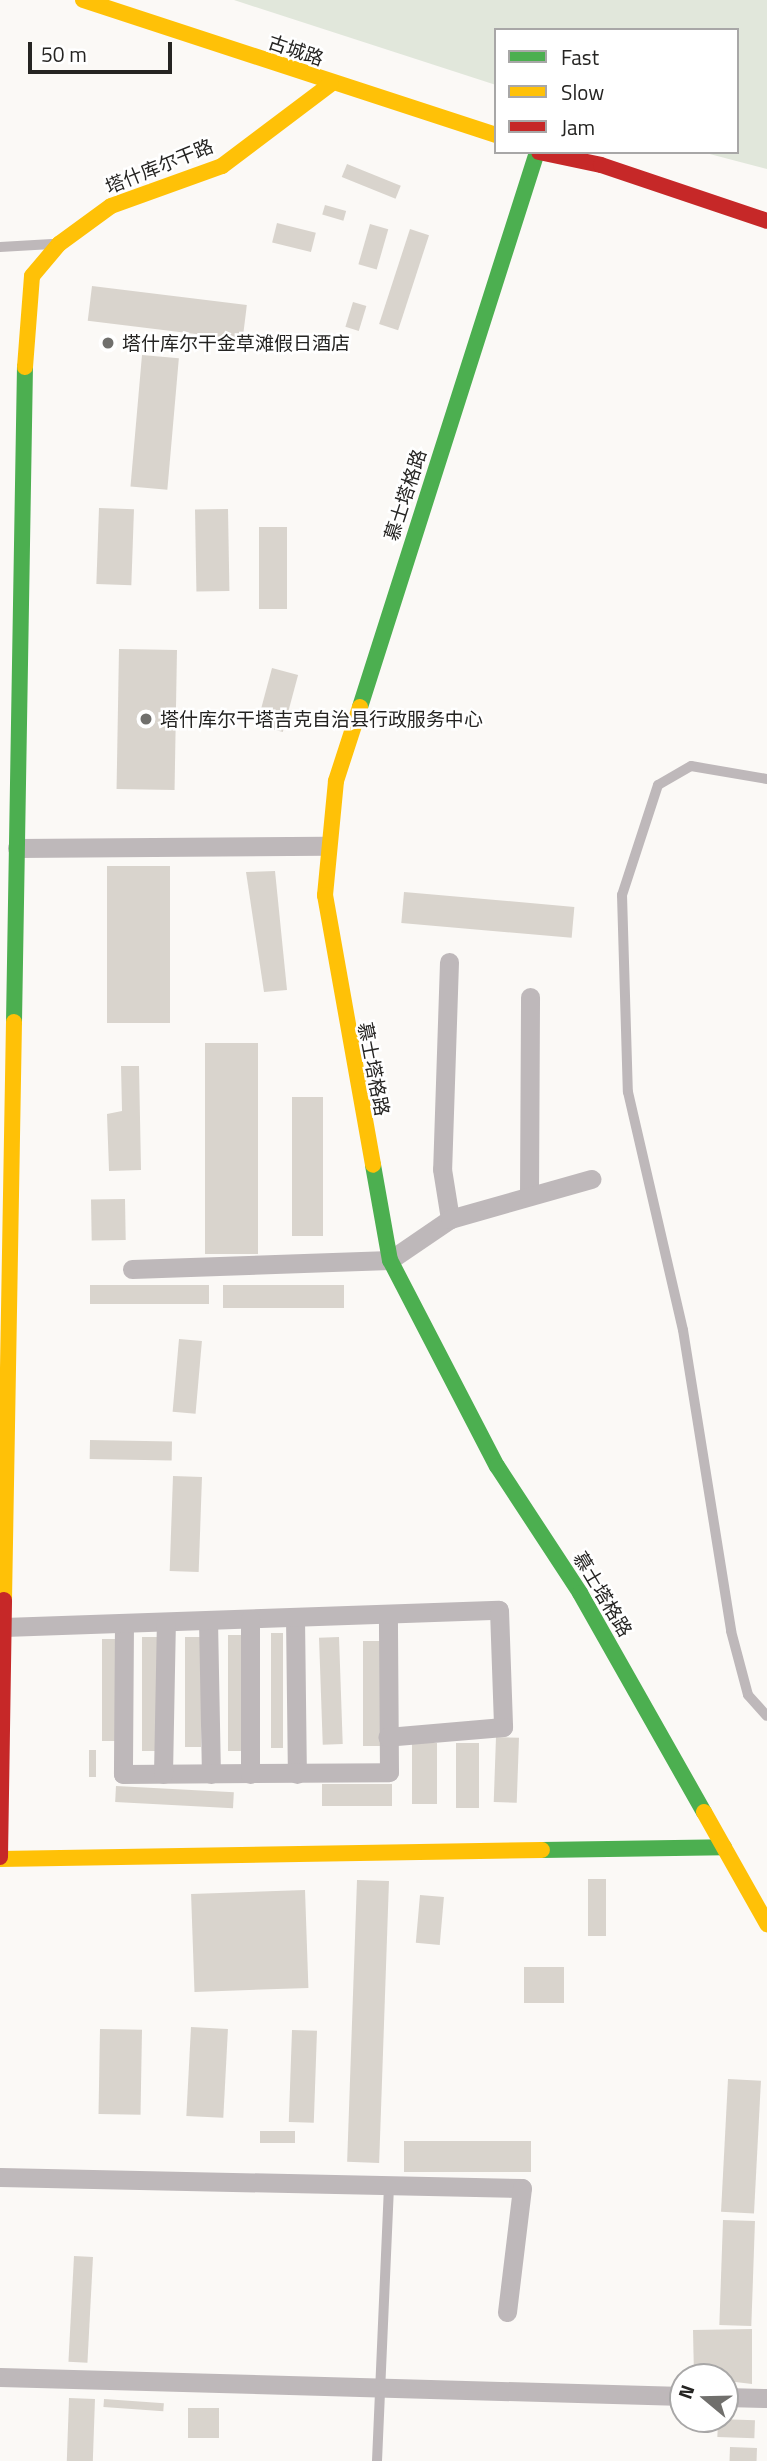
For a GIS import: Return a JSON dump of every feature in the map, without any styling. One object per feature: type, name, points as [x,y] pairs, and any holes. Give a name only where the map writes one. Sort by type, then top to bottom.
[{"type":"street","name":"古城路","points":[[83,0],[331,84],[494,134]]},
{"type":"street","name":"塔什库尔干路","points":[[0,1858],[3,1537],[26,315],[32,276],[59,244],[111,206],[222,166],[331,84]]},
{"type":"street","name":"慕士塔格路","points":[[537,154],[336,782],[325,846],[341,1011],[390,1260],[497,1466],[580,1593],[767,1924]]},
{"type":"street","points":[[548,154],[601,165],[767,221]]},
{"type":"street","points":[[17,848],[325,846]]},
{"type":"street","points":[[449,962],[442,1169],[450,1219]]},
{"type":"street","points":[[528,1194],[530,996]]},
{"type":"street","points":[[132,1269],[390,1260],[450,1219],[528,1194],[592,1179]]},
{"type":"street","points":[[4,1627],[499,1610],[503,1727],[387,1737]]},
{"type":"street","points":[[124,1623],[123,1774],[389,1772],[387,1614]]},
{"type":"street","points":[[295,1617],[297,1774]]},
{"type":"street","points":[[250,1619],[250,1774]]},
{"type":"street","points":[[208,1620],[211,1774]]},
{"type":"street","points":[[163,1774],[166,1622]]},
{"type":"street","points":[[0,1858],[724,1847]]},
{"type":"street","points":[[0,2177],[522,2188],[520,2240],[507,2312]]},
{"type":"street","points":[[0,2377],[382,2391],[669,2396]]},
{"type":"street","points":[[739,2397],[767,2398]]},
{"type":"lane","points":[[0,247],[59,244]]},
{"type":"lane","points":[[767,779],[691,766],[658,785],[622,895],[628,1092],[683,1330],[730,1631],[748,1695],[767,1716]]},
{"type":"lane","points":[[377,2461],[389,2186]]},
{"type":"shaded area","points":[[234,0],[767,0],[767,169],[710,154],[739,154],[739,28],[494,28],[494,84]]},
{"type":"building","points":[[347,164],[401,186],[396,199],[342,177]]},
{"type":"building","points":[[325,205],[346,211],[343,221],[322,215]]},
{"type":"building","points":[[277,223],[316,233],[311,252],[272,242]]},
{"type":"building","points":[[370,224],[388,229],[377,270],[358,264]]},
{"type":"building","points":[[410,229],[429,235],[398,330],[379,324]]},
{"type":"building","points":[[92,286],[247,305],[243,340],[88,321]]},
{"type":"building","points":[[353,302],[366,306],[359,331],[345,327]]},
{"type":"building","points":[[142,355],[179,358],[167,490],[130,486]]},
{"type":"building","points":[[99,508],[134,509],[131,585],[96,584]]},
{"type":"building","points":[[228,509],[229,591],[196,592],[195,510]]},
{"type":"building","points":[[259,527],[287,527],[287,609],[259,609]]},
{"type":"building","name":"塔什库尔干塔吉克自治县行政服务中心","points":[[119,649],[177,650],[175,790],[117,789]]},
{"type":"building","points":[[272,668],[298,675],[283,732],[257,725]]},
{"type":"building","points":[[107,866],[170,866],[170,1023],[107,1023]]},
{"type":"building","points":[[275,871],[287,990],[264,992],[246,872]]},
{"type":"building","points":[[404,892],[574,907],[572,938],[401,923]]},
{"type":"building","points":[[205,1043],[258,1043],[258,1254],[205,1254]]},
{"type":"building","points":[[121,1066],[139,1066],[141,1170],[109,1171],[107,1114],[122,1111]]},
{"type":"building","points":[[292,1097],[323,1097],[323,1236],[292,1236]]},
{"type":"building","points":[[125,1199],[126,1240],[92,1241],[91,1200]]},
{"type":"building","points":[[90,1285],[209,1285],[209,1304],[90,1304]]},
{"type":"building","points":[[223,1285],[344,1285],[344,1308],[223,1308]]},
{"type":"building","points":[[179,1339],[202,1341],[196,1414],[173,1412]]},
{"type":"building","points":[[90,1440],[172,1441],[172,1460],[90,1459]]},
{"type":"building","points":[[173,1476],[202,1477],[199,1572],[170,1571]]},
{"type":"building","points":[[271,1633],[283,1633],[283,1748],[271,1748]]},
{"type":"building","points":[[228,1635],[242,1635],[242,1751],[228,1751]]},
{"type":"building","points":[[142,1637],[158,1637],[158,1751],[142,1751]]},
{"type":"building","points":[[185,1637],[201,1637],[201,1747],[185,1747]]},
{"type":"building","points":[[339,1637],[343,1744],[323,1745],[319,1638]]},
{"type":"building","points":[[102,1639],[118,1639],[118,1741],[102,1741]]},
{"type":"building","points":[[363,1641],[380,1641],[380,1746],[363,1746]]},
{"type":"building","points":[[496,1737],[519,1738],[517,1803],[494,1802]]},
{"type":"building","points":[[412,1743],[437,1743],[437,1804],[412,1804]]},
{"type":"building","points":[[456,1743],[479,1743],[479,1808],[456,1808]]},
{"type":"building","points":[[89,1750],[96,1750],[96,1777],[89,1777]]},
{"type":"building","points":[[322,1784],[392,1784],[392,1806],[322,1806]]},
{"type":"building","points":[[116,1786],[234,1792],[233,1808],[115,1802]]},
{"type":"building","points":[[588,1879],[606,1879],[606,1936],[588,1936]]},
{"type":"building","points":[[357,1880],[389,1881],[379,2163],[347,2162]]},
{"type":"building","points":[[305,1890],[308,1988],[194,1992],[191,1894]]},
{"type":"building","points":[[420,1895],[444,1897],[440,1945],[416,1943]]},
{"type":"building","points":[[524,1967],[564,1967],[564,2003],[524,2003]]},
{"type":"building","points":[[191,2027],[228,2029],[223,2118],[186,2116]]},
{"type":"building","points":[[100,2029],[142,2030],[141,2115],[99,2114]]},
{"type":"building","points":[[292,2030],[317,2031],[314,2123],[289,2122]]},
{"type":"building","points":[[728,2079],[761,2081],[754,2214],[721,2212]]},
{"type":"building","points":[[260,2131],[295,2131],[295,2143],[260,2143]]},
{"type":"building","points":[[404,2141],[531,2141],[531,2172],[404,2172]]},
{"type":"building","points":[[723,2220],[755,2221],[751,2326],[719,2325]]},
{"type":"building","points":[[74,2256],[93,2257],[87,2363],[68,2362]]},
{"type":"building","points":[[752,2329],[752,2384],[739,2382],[739,2363],[694,2363],[693,2330]]},
{"type":"building","points":[[69,2398],[95,2399],[93,2461],[67,2461]]},
{"type":"building","points":[[104,2399],[164,2403],[163,2411],[103,2407]]},
{"type":"building","points":[[188,2408],[219,2408],[219,2438],[188,2438]]},
{"type":"building","points":[[739,2420],[755,2420],[754,2438],[717,2437],[718,2433],[739,2433]]},
{"type":"building","points":[[730,2447],[757,2448],[757,2461],[730,2461]]},
{"type":"traffic: fast","points":[[360,707],[536,154]]},
{"type":"traffic: fast","points":[[14,1022],[25,367]]},
{"type":"traffic: fast","points":[[373,1165],[390,1260],[497,1466],[580,1593],[704,1812]]},
{"type":"traffic: fast","points":[[542,1850],[724,1847]]},
{"type":"traffic: slow","points":[[83,0],[494,134]]},
{"type":"traffic: slow","points":[[25,367],[32,276],[59,244],[111,206],[222,166],[331,84]]},
{"type":"traffic: slow","points":[[360,707],[336,781],[325,895],[373,1165]]},
{"type":"traffic: slow","points":[[4,1600],[14,1022]]},
{"type":"traffic: slow","points":[[704,1812],[767,1924]]},
{"type":"traffic: slow","points":[[0,1859],[542,1850]]},
{"type":"traffic: jam","points":[[549,154],[601,165],[767,221]]},
{"type":"traffic: jam","points":[[0,1857],[4,1600]]},
{"type":"place","name":"塔什库尔干金草滩假日酒店","points":[[108,343]]},
{"type":"place","name":"塔什库尔干塔吉克自治县行政服务中心","points":[[146,719]]}]
